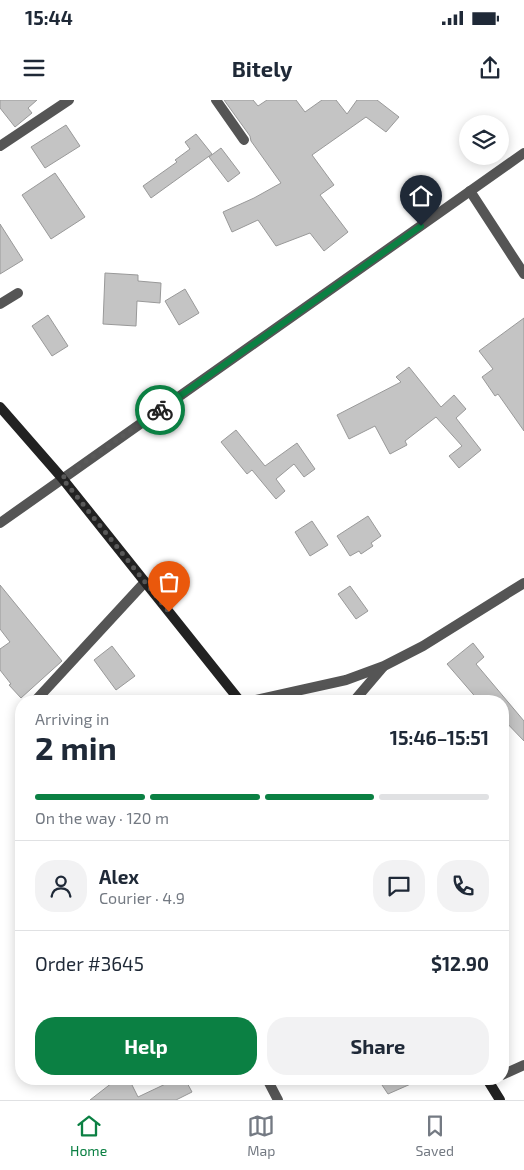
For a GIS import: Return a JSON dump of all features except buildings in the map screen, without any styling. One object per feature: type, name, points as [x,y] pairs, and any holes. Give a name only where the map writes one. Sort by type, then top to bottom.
[{"type":"main road","points":[[0,407],[62,478],[235,695]]},
{"type":"main road","points":[[492,1085],[500,1100]]},
{"type":"street","points":[[0,146],[69,100]]},
{"type":"street","points":[[216,100],[244,140]]},
{"type":"street","points":[[0,524],[62,478],[524,153]]},
{"type":"street","points":[[470,192],[524,274]]},
{"type":"street","points":[[0,304],[18,293]]},
{"type":"street","points":[[41,695],[146,582]]},
{"type":"street","points":[[278,695],[346,680],[384,666],[423,646],[524,583]]},
{"type":"street","points":[[359,695],[384,666]]},
{"type":"street","points":[[509,1072],[524,1065]]},
{"type":"street","points":[[270,1085],[278,1100]]},
{"type":"way so far","points":[[160,410],[62,478],[169,612]]},
{"type":"route","points":[[160,410],[421,226]]}]
